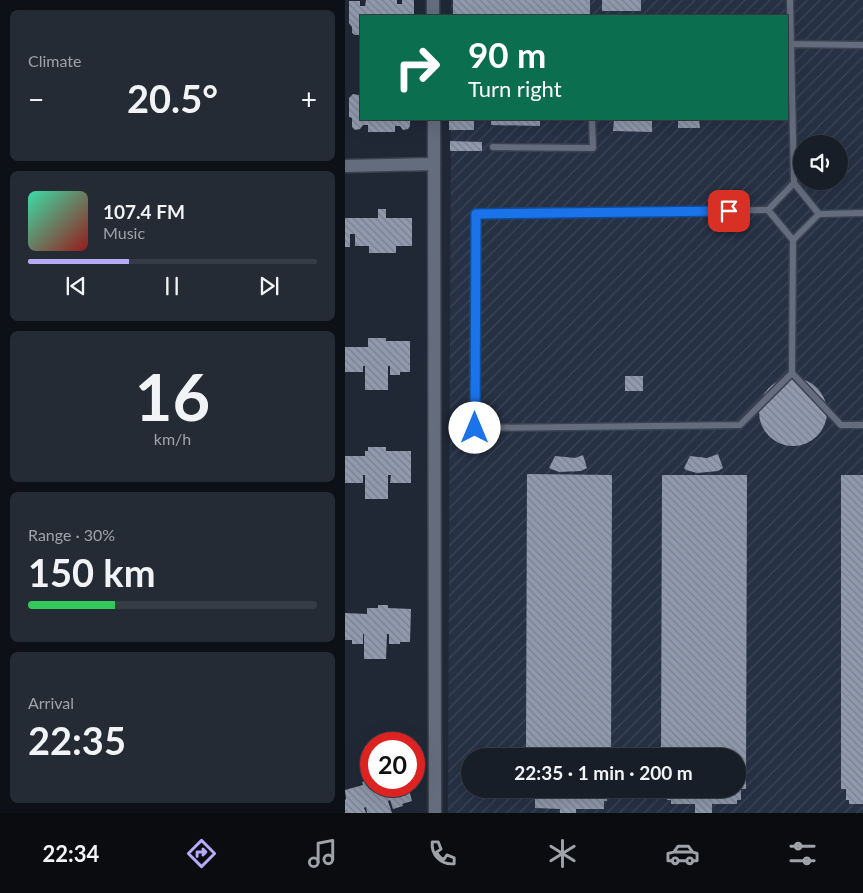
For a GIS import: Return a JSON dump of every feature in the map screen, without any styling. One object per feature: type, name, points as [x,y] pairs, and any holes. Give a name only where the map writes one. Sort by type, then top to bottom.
[{"type":"street","points":[[433,0],[433,15]]},
{"type":"street","points":[[433,120],[435,813]]},
{"type":"street","points":[[345,166],[434,164]]},
{"type":"lane","points":[[790,0],[789,44],[793,155]]},
{"type":"lane","points":[[789,44],[863,45]]},
{"type":"lane","points":[[493,147],[593,148],[592,120]]},
{"type":"lane","points":[[792,373],[740,424],[475,428],[476,214],[768,210],[793,184]]},
{"type":"lane","points":[[800,190],[819,214]]},
{"type":"lane","points":[[768,210],[793,240],[792,373],[841,424],[863,425]]},
{"type":"lane","points":[[793,240],[819,214],[863,213]]},
{"type":"shaded area","points":[[451,0],[863,0],[863,813],[448,813],[451,120],[788,120],[788,15],[451,15]]},
{"type":"building","points":[[366,0],[397,0],[397,4],[402,4],[402,0],[414,0],[414,15],[360,15],[360,35],[355,35],[352,33],[352,27],[349,23],[349,1],[360,1],[360,6],[365,6]]},
{"type":"building","points":[[453,0],[590,0],[590,15],[453,15]]},
{"type":"building","points":[[602,0],[641,0],[641,11],[602,11]]},
{"type":"building","points":[[353,94],[360,97],[360,120],[410,120],[410,126],[408,129],[403,130],[400,126],[395,126],[395,132],[368,132],[368,125],[363,125],[360,129],[355,130],[352,127],[352,118],[349,117],[349,98]]},
{"type":"building","points":[[449,120],[474,120],[474,130],[449,130]]},
{"type":"building","points":[[491,120],[540,120],[540,126],[491,125]]},
{"type":"building","points":[[614,120],[652,120],[652,132],[613,131]]},
{"type":"building","points":[[678,120],[699,120],[700,128],[678,128]]},
{"type":"building","points":[[450,141],[482,142],[482,151],[450,151]]},
{"type":"building","points":[[378,209],[386,209],[386,218],[412,218],[412,246],[396,246],[396,253],[369,253],[369,246],[355,246],[355,234],[350,234],[350,247],[345,247],[345,218],[378,218]]},
{"type":"building","points":[[368,338],[386,338],[386,341],[410,341],[410,372],[390,375],[390,366],[388,366],[388,390],[365,390],[365,366],[363,366],[363,372],[345,372],[345,347],[368,347]]},
{"type":"building","points":[[625,376],[643,376],[643,391],[625,391]]},
{"type":"building","points":[[793,378],[806,381],[817,388],[824,399],[827,412],[824,425],[817,436],[806,443],[793,446],[780,443],[769,436],[762,425],[759,412],[762,399],[769,388],[780,381]]},
{"type":"building","points":[[368,447],[386,447],[386,451],[411,451],[411,483],[390,483],[391,475],[388,475],[388,499],[365,499],[365,475],[363,475],[363,483],[345,483],[345,456],[365,456],[365,451],[368,451]]},
{"type":"building","points":[[718,454],[723,468],[718,471],[697,473],[684,468],[690,456],[707,458]]},
{"type":"building","points":[[583,455],[587,468],[581,471],[559,472],[549,468],[555,456],[575,458]]},
{"type":"building","points":[[527,474],[612,475],[611,748],[526,748]]},
{"type":"building","points":[[662,475],[747,475],[746,789],[746,748],[661,748]]},
{"type":"building","points":[[841,475],[863,475],[863,804],[849,804],[849,800],[846,800],[846,789],[841,789]]},
{"type":"building","points":[[378,605],[388,605],[388,608],[411,609],[410,642],[389,644],[389,634],[387,634],[386,659],[364,659],[364,634],[363,644],[352,644],[352,640],[345,640],[345,613],[367,614],[367,608],[378,608]]},
{"type":"building","points":[[360,786],[360,797],[411,797],[412,801],[393,809],[390,800],[388,801],[392,813],[367,813],[366,807],[364,808],[366,813],[345,813],[345,790]]},
{"type":"building","points":[[607,798],[607,801],[604,801],[604,809],[576,809],[576,813],[560,813],[560,809],[535,808],[535,799],[531,799]]},
{"type":"building","points":[[667,798],[741,798],[741,800],[737,800],[737,804],[712,804],[712,813],[695,813],[695,804],[671,804],[671,800],[667,800]]},
{"type":"route","points":[[475,428],[476,214],[729,211]]}]
